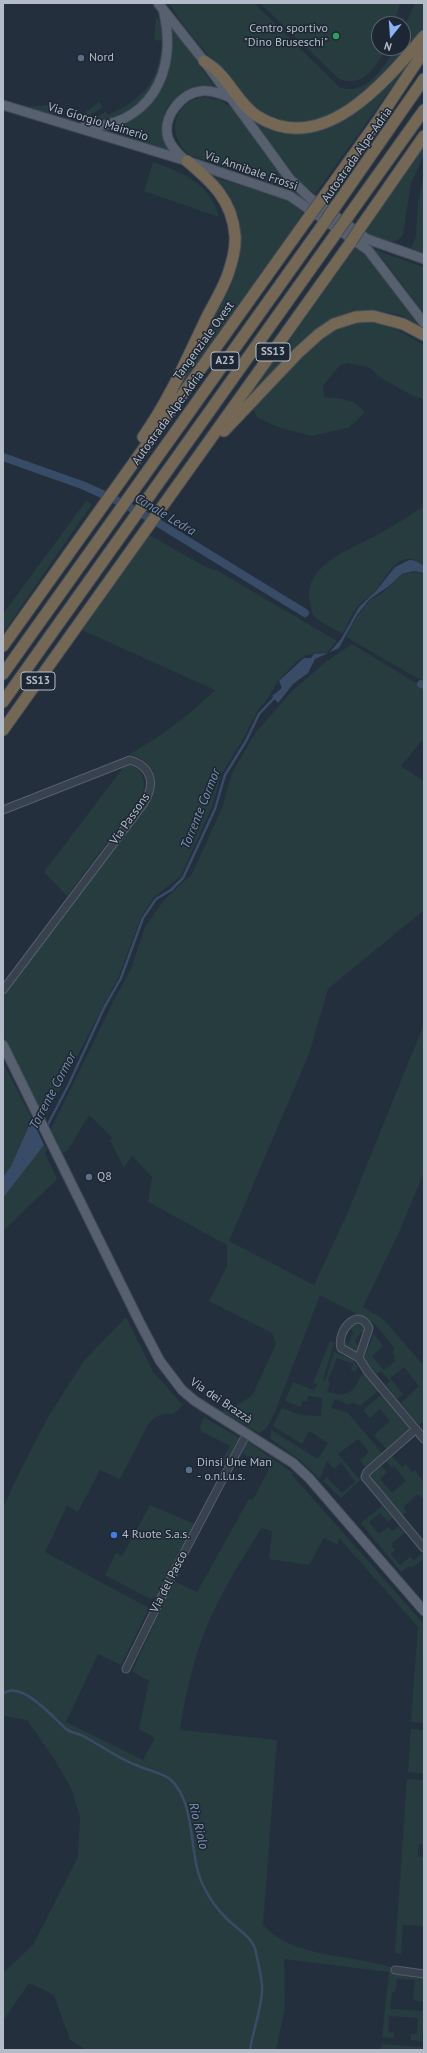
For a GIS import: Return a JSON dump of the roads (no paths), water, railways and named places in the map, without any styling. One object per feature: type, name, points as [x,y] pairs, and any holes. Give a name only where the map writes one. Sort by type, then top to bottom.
[{"type":"highway","points":[[204,61],[218,72],[248,109],[257,116],[284,126],[299,128],[313,127],[329,122],[345,113],[404,60],[424,36]]},
{"type":"highway","name":"Tangenziale Ovest","points":[[3,646],[322,200],[377,122],[424,51]]},
{"type":"highway","name":"Autostrada Alpe-Adria","points":[[3,674],[324,223],[424,79]]},
{"type":"highway","name":"A23","points":[[3,702],[424,110]]},
{"type":"highway","name":"SS13","points":[[3,730],[157,516],[424,136]]},
{"type":"highway","points":[[114,489],[120,470],[147,432],[179,375],[229,272],[234,250],[235,234],[225,200],[212,183],[187,161]]},
{"type":"highway","points":[[195,462],[298,353],[319,334],[334,324],[356,317],[373,316],[403,324],[424,335]]},
{"type":"main road","name":"Via Annibale Frossi","points":[[158,3],[204,61],[290,179],[310,198],[367,239],[424,259]]},
{"type":"main road","points":[[75,127],[96,127],[120,119],[138,110],[151,97],[160,81],[169,54],[164,11]]},
{"type":"main road","points":[[187,161],[172,147],[167,133],[170,117],[178,103],[188,95],[202,91],[216,92],[232,99]]},
{"type":"main road","name":"Via Giorgio Mainerio","points":[[3,105],[187,161]]},
{"type":"main road","name":"Via Annibale Frossi","points":[[187,161],[279,192],[300,201],[368,250],[424,323]]},
{"type":"main road","name":"Via dei Brazzà","points":[[3,1045],[139,1322],[170,1377],[195,1401],[292,1463],[309,1478],[422,1606]]},
{"type":"street","name":"Via Passons","points":[[3,810],[130,760],[138,763],[147,771],[151,782],[151,788],[144,804],[3,990]]},
{"type":"street","points":[[359,1358],[369,1328],[366,1323],[356,1320],[348,1323],[340,1344],[343,1350],[359,1358],[368,1372],[424,1439]]},
{"type":"street","points":[[416,1429],[365,1476],[366,1480],[424,1548]]},
{"type":"street","name":"Via del Pasco","points":[[126,1669],[175,1570],[247,1433]]},
{"type":"street","points":[[395,1970],[424,1974]]},
{"type":"water","points":[[409,560],[413,560],[424,566],[424,573],[414,571],[402,574],[389,586],[370,599],[357,615],[339,648],[330,652],[341,639],[359,607],[376,591],[395,567]]},
{"type":"water","points":[[328,653],[315,659],[308,673],[293,684],[278,703],[272,696],[282,688],[279,681],[304,658],[311,658],[314,654]]},
{"type":"water","points":[[32,1119],[44,1145],[3,1198],[3,1177],[11,1166]]},
{"type":"waterway","name":"Canale Ledra","points":[[3,457],[82,485],[118,501],[155,521],[305,613]]},
{"type":"waterway","name":"Torrente Cormor","points":[[46,1128],[69,1084],[104,1008],[121,978],[143,918],[156,899],[171,890],[183,878],[215,809],[225,775],[246,741],[259,714],[276,696]]},
{"type":"waterway","name":"Rio Riolo","points":[[3,1694],[10,1691],[18,1691],[27,1695],[45,1708],[68,1730],[81,1735],[129,1762],[170,1779],[179,1790],[185,1802],[189,1816],[195,1861],[204,1887],[220,1912],[252,1942],[256,1952],[262,1991],[250,2050]]},
{"type":"place","name":"Centro sportivo \"Dino Bruseschi\"","points":[[336,36]]},
{"type":"place","name":"Nord","points":[[81,58]]},
{"type":"place","name":"Q8","points":[[89,1177]]},
{"type":"place","name":"Dinsi Une Man - o.n.l.u.s.","points":[[189,1470]]},
{"type":"place","name":"4 Ruote S.a.s.","points":[[114,1535]]}]
